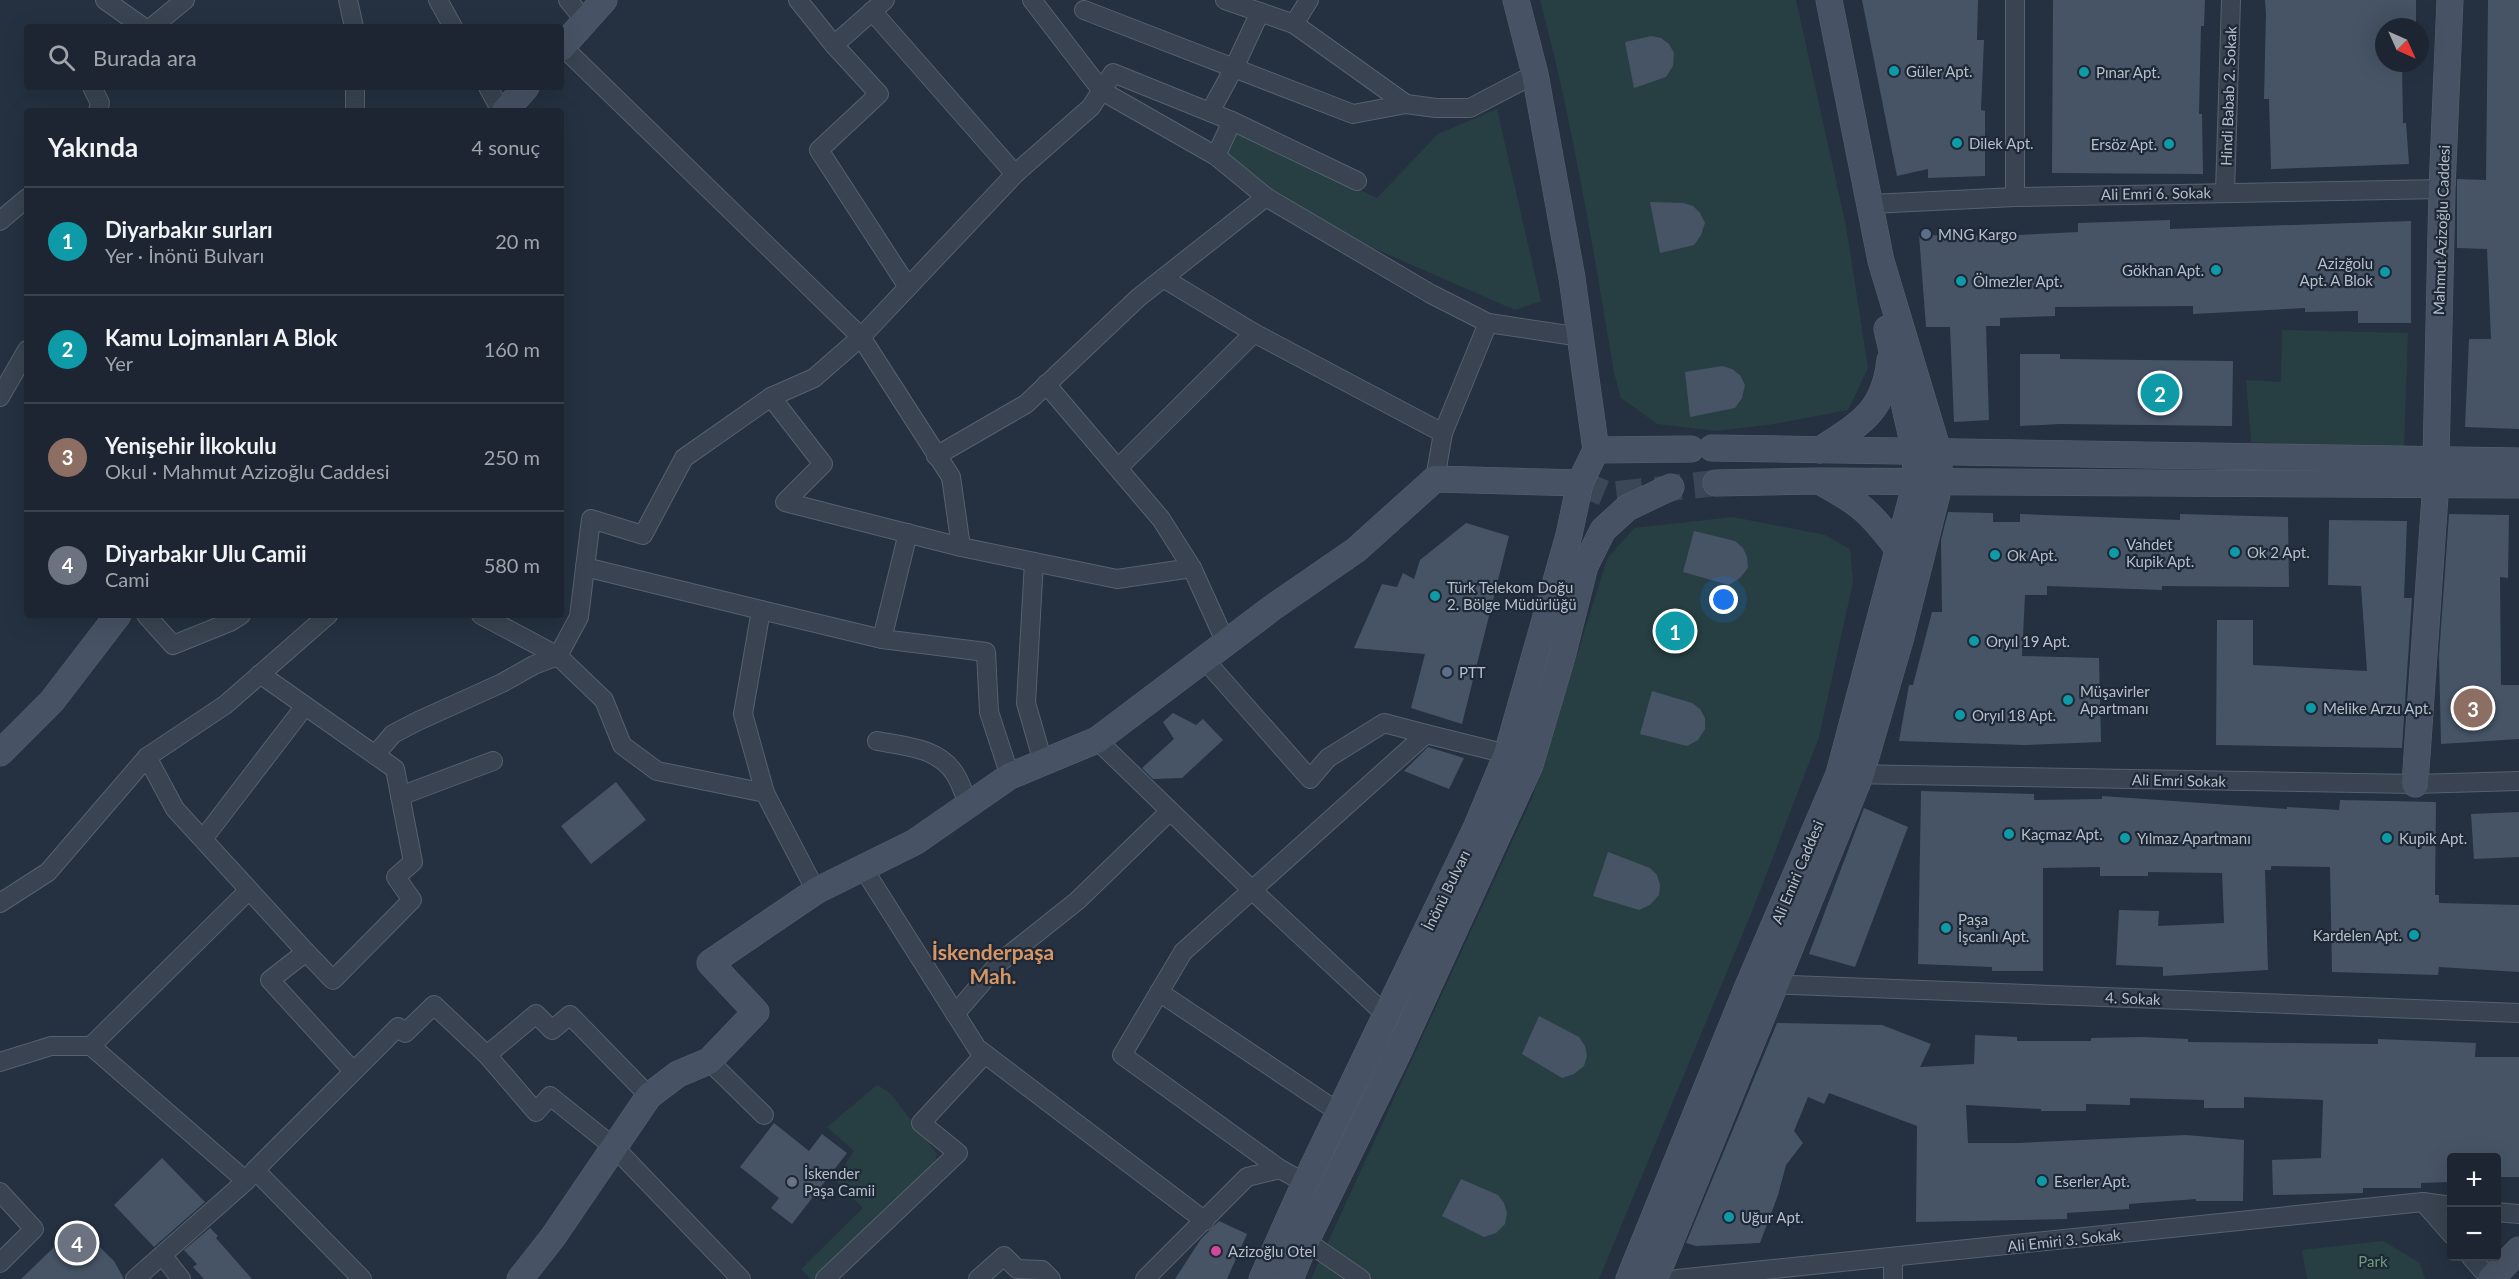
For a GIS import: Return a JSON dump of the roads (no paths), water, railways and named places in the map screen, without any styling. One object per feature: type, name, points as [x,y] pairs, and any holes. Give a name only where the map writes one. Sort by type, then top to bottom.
[{"type":"main road","points":[[564,45],[604,0]]},
{"type":"main road","points":[[1516,0],[1535,74],[1581,337],[1596,450],[1927,451],[2436,471],[2519,484]]},
{"type":"main road","points":[[1829,0],[1881,261],[1927,451]]},
{"type":"main road","name":"Mahmut Azizoğlu Caddesi","points":[[2415,784],[2436,471],[2442,189],[2450,0]]},
{"type":"main road","points":[[506,108],[523,90]]},
{"type":"main road","points":[[1881,261],[1878,290],[1891,347],[1927,451]]},
{"type":"main road","points":[[1820,450],[1855,427],[1877,405],[1887,382],[1891,347]]},
{"type":"main road","name":"İnönü Bulvarı","points":[[1263,1279],[1305,1183],[1477,826],[1507,754],[1569,535],[1580,483],[1596,450]]},
{"type":"main road","name":"Ali Emiri Caddesi","points":[[1629,1279],[1748,986],[1850,774],[1898,549],[1928,482],[1927,451]]},
{"type":"main road","points":[[1716,483],[1928,482],[2436,471],[2519,460]]},
{"type":"main road","points":[[520,1279],[553,1237],[649,1096],[678,1074],[709,1060],[756,1012],[710,963],[816,891],[915,842],[1010,776],[1097,740],[1204,659],[1356,550],[1435,479],[1580,483]]},
{"type":"main road","points":[[1818,481],[1851,498],[1875,518],[1898,549]]},
{"type":"main road","points":[[1655,1279],[1775,984],[1901,637],[1928,482]]},
{"type":"main road","points":[[1290,1279],[1306,1241],[1397,1055],[1530,765],[1562,657],[1585,566],[1603,530],[1627,508],[1671,487]]},
{"type":"main road","points":[[0,753],[52,701],[116,618]]},
{"type":"main road","points":[[2491,1279],[2519,1250]]},
{"type":"street","points":[[105,0],[139,24]]},
{"type":"street","points":[[156,24],[185,0]]},
{"type":"street","points":[[348,0],[353,24]]},
{"type":"street","points":[[438,0],[451,24]]},
{"type":"street","points":[[568,0],[585,21]]},
{"type":"street","points":[[798,0],[834,45],[879,94],[819,150],[908,287]]},
{"type":"street","points":[[1225,0],[1294,24],[1406,104]]},
{"type":"street","points":[[1294,24],[1309,0]]},
{"type":"street","points":[[2015,0],[2015,197]]},
{"type":"street","name":"Hindi Babab 2. Sokak","points":[[2225,192],[2231,0]]},
{"type":"street","points":[[1042,4],[1102,91],[1216,156],[1266,197],[1431,294],[1488,323],[1581,337]]},
{"type":"street","points":[[834,45],[879,6],[1015,174]]},
{"type":"street","points":[[1084,10],[1353,114],[1406,104],[1436,108],[1470,108],[1535,74]]},
{"type":"street","points":[[1210,112],[1260,12]]},
{"type":"street","points":[[564,49],[861,337],[951,477],[961,547]]},
{"type":"street","points":[[375,755],[393,734],[502,683],[534,665],[558,656],[579,617],[591,519],[643,535],[684,458],[771,397],[814,378],[861,337],[1015,174],[1091,107],[1113,73],[1232,121],[1357,181]]},
{"type":"street","points":[[94,90],[100,103],[99,108]]},
{"type":"street","points":[[355,90],[355,108]]},
{"type":"street","points":[[490,90],[501,108]]},
{"type":"street","points":[[1216,156],[1232,121]]},
{"type":"street","name":"Ali Emri 6. Sokak","points":[[1871,204],[2015,197],[2442,189]]},
{"type":"street","points":[[936,456],[1026,404],[1138,298],[1266,197]]},
{"type":"street","points":[[0,221],[24,201]]},
{"type":"street","points":[[1163,278],[1254,333],[1443,433]]},
{"type":"street","points":[[1435,479],[1443,433],[1488,323]]},
{"type":"street","points":[[1118,468],[1254,333]]},
{"type":"street","points":[[0,397],[24,355]]},
{"type":"street","points":[[1046,384],[1161,519],[1192,568],[1226,643]]},
{"type":"street","points":[[771,397],[822,464],[785,502],[961,547],[1117,579],[1192,568]]},
{"type":"street","points":[[882,639],[908,533]]},
{"type":"street","points":[[1034,562],[1026,702],[1043,762]]},
{"type":"street","points":[[585,567],[882,639],[986,652],[989,712],[1010,776]]},
{"type":"street","points":[[761,610],[743,714],[765,793],[816,891]]},
{"type":"street","points":[[149,618],[173,645],[236,618]]},
{"type":"street","points":[[0,903],[48,872],[147,757],[225,705],[325,618]]},
{"type":"street","points":[[487,618],[558,656],[604,700],[622,745],[657,771],[765,793]]},
{"type":"street","points":[[1204,659],[1310,778],[1328,758],[1384,723],[1507,754]]},
{"type":"street","points":[[147,757],[175,808],[333,981],[412,900],[396,877],[413,862],[395,769],[260,674]]},
{"type":"street","points":[[203,839],[305,706]]},
{"type":"street","points":[[1305,1183],[1280,1169],[1122,1055],[1183,952],[1426,734]]},
{"type":"street","points":[[1097,740],[1253,891],[1386,1015]]},
{"type":"street","points":[[877,741],[912,747],[932,753],[945,761],[955,774],[969,805]]},
{"type":"street","points":[[400,796],[494,761]]},
{"type":"street","name":"Ali Emri Sokak","points":[[1850,774],[2415,784],[2519,781]]},
{"type":"street","points":[[955,1014],[999,963],[1077,902],[1170,811]]},
{"type":"street","points":[[863,868],[977,1048],[1205,1221]]},
{"type":"street","points":[[91,1046],[249,890]]},
{"type":"street","points":[[306,951],[270,980],[353,1071]]},
{"type":"street","name":"4. Sokak","points":[[1748,986],[1775,984],[2519,1013]]},
{"type":"street","points":[[1159,992],[1340,1113]]},
{"type":"street","points":[[135,1279],[250,1175],[398,1027],[405,1033],[434,1005],[487,1055],[537,1112],[550,1096],[615,1148],[741,1279]]},
{"type":"street","points":[[487,1055],[536,1014],[552,1029],[570,1015],[649,1096]]},
{"type":"street","points":[[0,1062],[51,1046],[91,1046],[250,1175],[362,1279]]},
{"type":"street","points":[[828,1279],[958,1153],[921,1124],[985,1054]]},
{"type":"street","points":[[709,1060],[764,1115]]},
{"type":"street","points":[[1144,1279],[1247,1177],[1280,1169]]},
{"type":"street","points":[[0,1192],[34,1229],[0,1263]]},
{"type":"street","points":[[2423,1202],[2447,1230]]},
{"type":"street","name":"Ali Emiri 3. Sokak","points":[[1677,1279],[2423,1202],[2447,1205]]},
{"type":"street","points":[[2501,1213],[2519,1215]]},
{"type":"street","points":[[1306,1241],[1361,1279]]},
{"type":"street","points":[[163,1256],[181,1279]]},
{"type":"street","points":[[978,1279],[1004,1257],[1017,1269],[1042,1270],[1051,1279]]},
{"type":"street","points":[[1893,1258],[1893,1279]]},
{"type":"street","points":[[2474,1261],[2491,1279]]},
{"type":"tunnel","points":[[1580,483],[1609,495],[1716,483]]},
{"type":"place","name":"Güler Apt.","points":[[1894,71]]},
{"type":"place","name":"Pınar Apt.","points":[[2084,72]]},
{"type":"place","name":"Dilek Apt.","points":[[1957,143]]},
{"type":"place","name":"Ersöz Apt.","points":[[2169,144]]},
{"type":"place","name":"MNG Kargo","points":[[1926,234]]},
{"type":"place","name":"Gökhan Apt.","points":[[2216,270]]},
{"type":"place","name":"Azizğolu Apt. A Blok","points":[[2385,272]]},
{"type":"place","name":"Ölmezler Apt.","points":[[1961,281]]},
{"type":"place","name":"Kamu Lojmanları A Blok","points":[[2160,393]]},
{"type":"place","name":"Ok 2 Apt.","points":[[2235,552]]},
{"type":"place","name":"Vahdet Kupik Apt.","points":[[2114,553]]},
{"type":"place","name":"Ok Apt.","points":[[1995,555]]},
{"type":"place","name":"Türk Telekom Doğu 2. Bölge Müdürlüğü","points":[[1435,596]]},
{"type":"place","name":"Diyarbakır surları","points":[[1675,631]]},
{"type":"place","name":"Oryıl 19 Apt.","points":[[1974,641]]},
{"type":"place","name":"PTT","points":[[1447,672]]},
{"type":"place","name":"Müşavirler Apartmanı","points":[[2068,700]]},
{"type":"place","name":"Melike Arzu Apt.","points":[[2311,708]]},
{"type":"place","name":"Yenişehir İlkokulu","points":[[2473,708]]},
{"type":"place","name":"Oryıl 18 Apt.","points":[[1960,715]]},
{"type":"place","name":"Kaçmaz Apt.","points":[[2009,834]]},
{"type":"place","name":"Yılmaz Apartmanı","points":[[2125,838]]},
{"type":"place","name":"Kupik Apt.","points":[[2387,838]]},
{"type":"place","name":"Paşa İşcanlı Apt.","points":[[1946,928]]},
{"type":"place","name":"Kardelen Apt.","points":[[2414,935]]},
{"type":"place","name":"Eserler Apt.","points":[[2042,1181]]},
{"type":"place","name":"İskender Paşa Camii","points":[[792,1182]]},
{"type":"place","name":"Uğur Apt.","points":[[1729,1217]]},
{"type":"place","name":"Diyarbakır Ulu Camii","points":[[77,1243]]},
{"type":"place","name":"Azizoğlu Otel","points":[[1216,1251]]},
{"type":"district","name":"İskenderpaşa Mah.","points":[[993,963]]},
{"type":"park label","name":"Park","points":[[2373,1261]]}]
